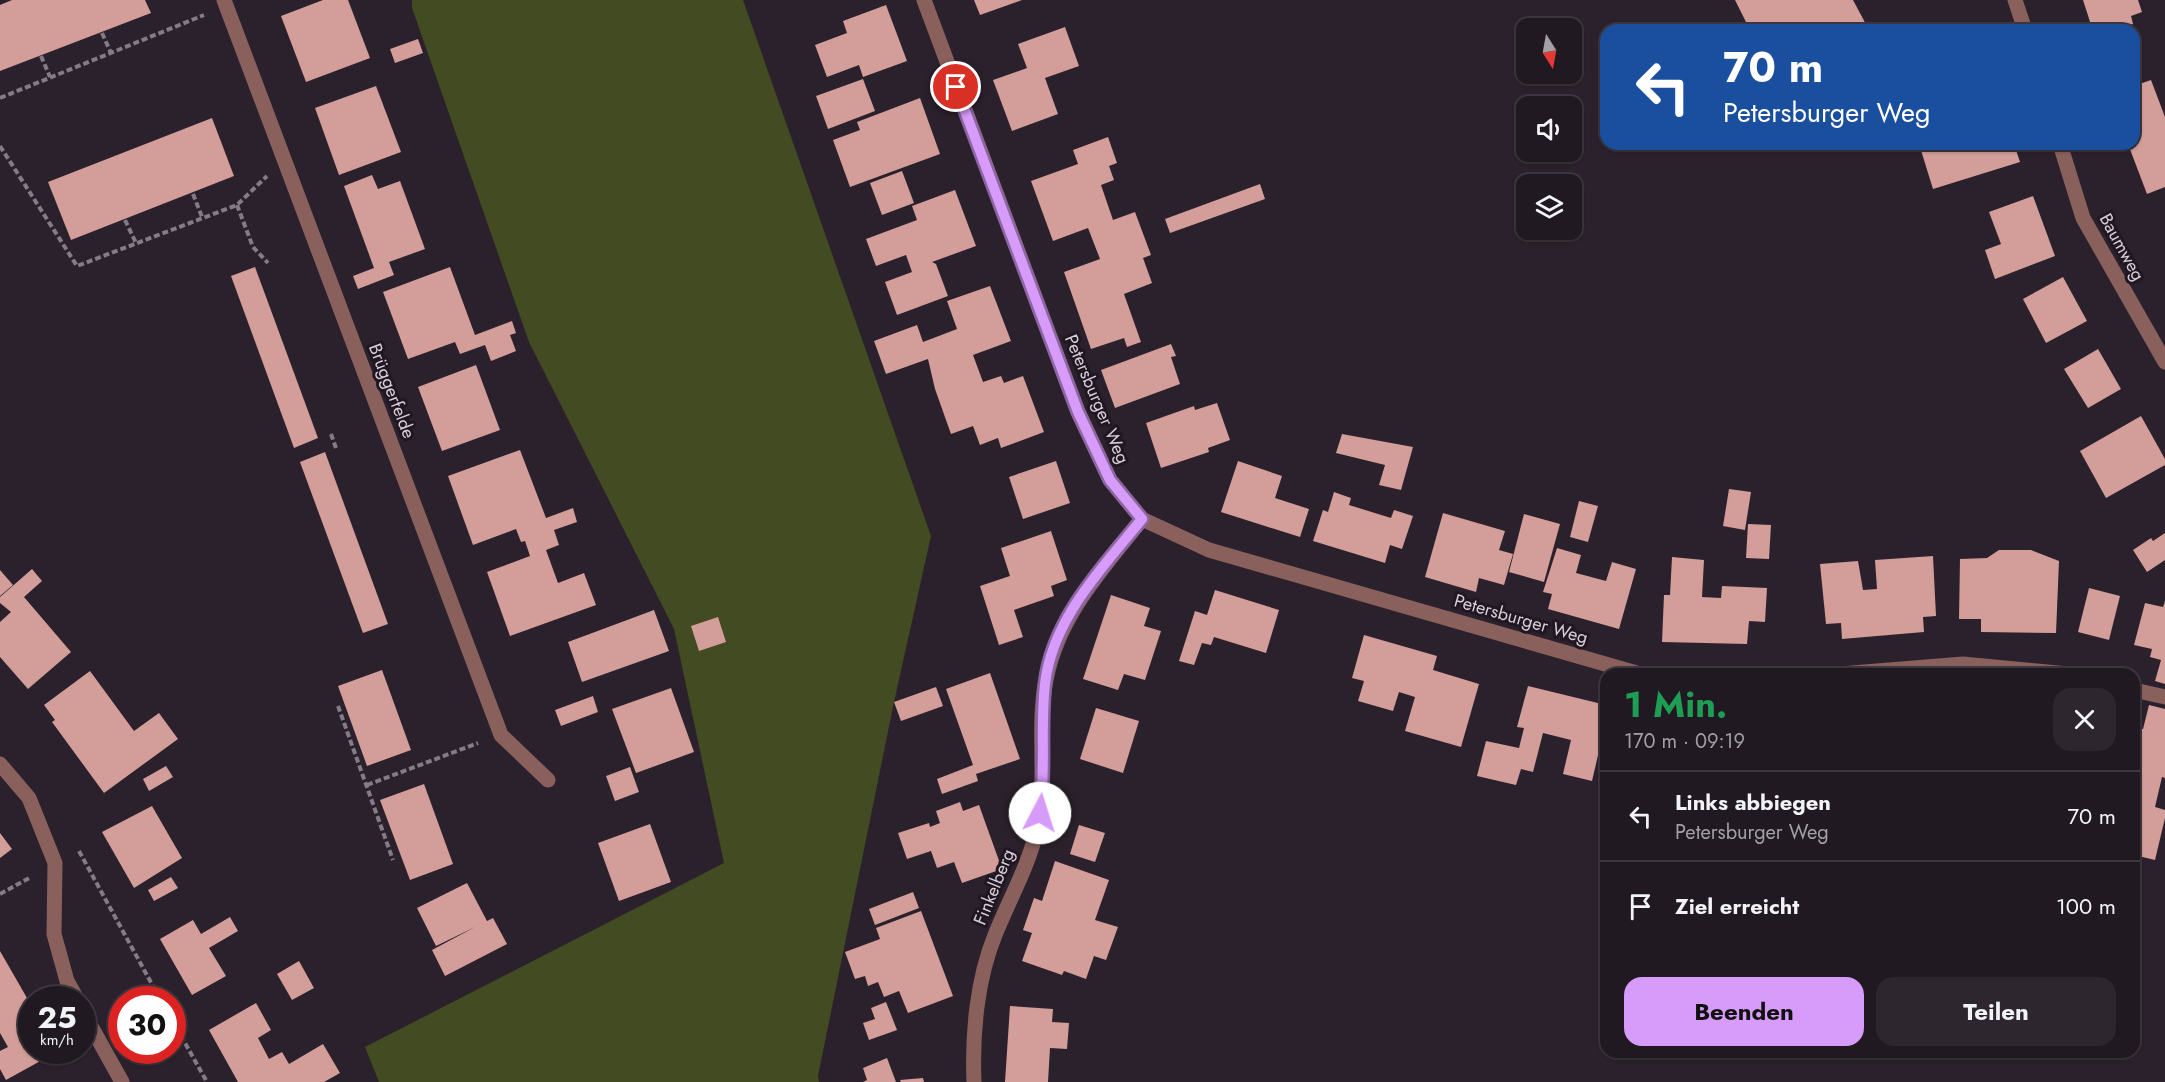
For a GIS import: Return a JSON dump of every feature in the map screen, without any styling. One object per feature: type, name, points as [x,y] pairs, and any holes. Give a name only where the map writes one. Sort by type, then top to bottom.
[{"type":"street","name":"Petersburger Weg","points":[[924,0],[1078,412],[1110,480],[1142,519],[1209,550],[1619,668]]},
{"type":"street","points":[[2016,0],[2023,24]]},
{"type":"street","name":"Brüggerfelde","points":[[225,3],[501,735],[548,780]]},
{"type":"street","name":"Baumweg","points":[[2062,150],[2083,218],[2165,362]]},
{"type":"street","name":"Finkelberg","points":[[974,1082],[978,1003],[994,938],[1037,831],[1042,795],[1045,681],[1056,644],[1080,596],[1142,519]]},
{"type":"street","points":[[1914,668],[1963,664],[2005,668]]},
{"type":"street","points":[[2140,691],[2165,697]]},
{"type":"street","points":[[0,764],[29,798],[55,863],[54,934],[70,986]]},
{"type":"street","points":[[96,1035],[122,1082]]},
{"type":"path","points":[[0,98],[225,3]]},
{"type":"path","points":[[102,33],[111,53]]},
{"type":"path","points":[[41,56],[50,77]]},
{"type":"path","points":[[0,146],[77,267],[237,205],[285,159]]},
{"type":"path","points":[[193,194],[202,218]]},
{"type":"path","points":[[237,205],[253,247],[268,263]]},
{"type":"path","points":[[125,219],[136,243]]},
{"type":"path","points":[[331,434],[336,448]]},
{"type":"path","points":[[338,706],[393,860]]},
{"type":"path","points":[[367,785],[501,735]]},
{"type":"path","points":[[72,843],[79,851],[153,986]]},
{"type":"path","points":[[186,1045],[207,1082]]},
{"type":"green space","points":[[412,0],[743,0],[931,536],[894,702],[818,1076],[819,1082],[379,1082],[365,1047],[724,863],[674,629],[529,342],[412,8]]},
{"type":"building","points":[[12,0],[145,0],[151,13],[0,71],[0,5]]},
{"type":"building","points":[[323,0],[348,0],[370,58],[306,82],[281,16]]},
{"type":"building","points":[[974,0],[1022,0],[980,15]]},
{"type":"building","points":[[1735,0],[1853,0],[1866,24],[1747,24]]},
{"type":"building","points":[[2083,0],[2138,0],[2142,12],[2131,16],[2133,24],[2091,24]]},
{"type":"building","points":[[886,5],[907,61],[863,77],[859,65],[827,77],[815,45],[847,33],[843,21]]},
{"type":"building","points":[[1065,27],[1079,66],[1045,78],[1058,114],[1012,131],[993,80],[1027,68],[1018,44]]},
{"type":"building","points":[[418,39],[423,53],[395,63],[390,49]]},
{"type":"building","points":[[863,79],[875,111],[828,129],[816,96]]},
{"type":"building","points":[[2151,80],[2165,117],[2165,187],[2147,194],[2130,150],[2140,150],[2140,84]]},
{"type":"building","points":[[376,86],[401,152],[339,175],[315,108]]},
{"type":"building","points":[[920,98],[940,154],[850,187],[833,140],[860,130],[857,122]]},
{"type":"building","points":[[212,118],[234,176],[71,240],[48,182]]},
{"type":"building","points":[[1108,137],[1117,163],[1109,166],[1114,180],[1101,185],[1113,220],[1135,212],[1151,255],[1143,258],[1152,283],[1124,294],[1141,342],[1127,347],[1124,338],[1091,349],[1064,272],[1100,259],[1088,228],[1053,241],[1031,181],[1078,164],[1073,150]]},
{"type":"building","points":[[1921,150],[2016,150],[2020,162],[1933,189]]},
{"type":"building","points":[[902,171],[914,203],[882,215],[870,183]]},
{"type":"building","points":[[372,175],[378,189],[400,181],[425,249],[389,262],[394,275],[358,289],[353,276],[374,268],[344,186]]},
{"type":"building","points":[[1260,184],[1265,199],[1170,233],[1165,219]]},
{"type":"building","points":[[955,190],[976,246],[932,262],[936,264],[948,296],[897,315],[885,282],[912,272],[906,255],[876,266],[866,239],[917,220],[912,206]]},
{"type":"building","points":[[2033,196],[2055,256],[1995,279],[1985,250],[2001,244],[1989,212]]},
{"type":"building","points":[[255,267],[318,438],[294,448],[231,276]]},
{"type":"building","points":[[450,267],[475,335],[512,321],[516,333],[510,335],[516,351],[491,361],[485,345],[460,354],[455,342],[408,359],[383,292]]},
{"type":"building","points":[[2063,277],[2087,321],[2046,343],[2023,299]]},
{"type":"building","points":[[990,286],[1011,341],[973,355],[983,382],[1001,376],[1004,383],[1023,376],[1044,432],[1001,448],[998,438],[980,445],[973,426],[951,434],[935,389],[928,359],[886,374],[874,341],[917,325],[923,342],[957,329],[947,301]]},
{"type":"building","points":[[1171,344],[1176,356],[1171,357],[1180,384],[1115,408],[1101,370]]},
{"type":"building","points":[[2098,349],[2121,389],[2088,408],[2064,369]]},
{"type":"building","points":[[476,365],[500,430],[442,451],[418,387]]},
{"type":"building","points":[[1217,403],[1230,440],[1208,448],[1209,452],[1161,468],[1146,423],[1194,406],[1195,410]]},
{"type":"building","points":[[2141,416],[2165,459],[2165,465],[2106,498],[2080,451]]},
{"type":"building","points":[[1342,434],[1413,447],[1401,490],[1379,485],[1385,465],[1336,453]]},
{"type":"building","points":[[520,450],[546,518],[573,508],[577,522],[554,530],[559,545],[546,550],[558,583],[584,573],[596,605],[510,636],[487,572],[530,556],[525,541],[521,542],[516,529],[473,545],[448,476]]},
{"type":"building","points":[[325,452],[388,624],[363,633],[300,462]]},
{"type":"building","points":[[1056,461],[1070,503],[1023,519],[1009,477]]},
{"type":"building","points":[[1238,461],[1282,476],[1275,498],[1309,509],[1300,537],[1221,512]]},
{"type":"building","points":[[1729,489],[1751,492],[1745,530],[1723,526]]},
{"type":"building","points":[[1334,492],[1351,498],[1349,505],[1391,518],[1394,510],[1413,516],[1402,549],[1390,545],[1385,563],[1313,541],[1323,510],[1328,512]]},
{"type":"building","points":[[1579,501],[1598,506],[1588,542],[1570,537]]},
{"type":"building","points":[[1443,513],[1505,531],[1499,550],[1513,554],[1504,585],[1479,578],[1476,592],[1425,577]]},
{"type":"building","points":[[1524,514],[1560,524],[1544,582],[1509,572]]},
{"type":"building","points":[[1748,524],[1771,525],[1769,559],[1746,558]]},
{"type":"building","points":[[1051,531],[1067,580],[1051,586],[1054,596],[1014,610],[1023,637],[999,645],[980,586],[1010,576],[1001,548]]},
{"type":"building","points":[[2165,533],[2165,560],[2147,572],[2133,550],[2151,538],[2153,541]]},
{"type":"building","points":[[1557,548],[1581,555],[1576,573],[1606,581],[1612,562],[1636,569],[1619,629],[1548,609],[1552,594],[1543,592]]},
{"type":"building","points":[[1999,550],[2031,550],[2059,561],[2056,633],[1981,632],[1981,619],[1959,619],[1960,559],[1987,558]]},
{"type":"building","points":[[1933,556],[1936,616],[1923,617],[1924,632],[1842,639],[1841,623],[1826,624],[1820,564],[1858,561],[1863,590],[1877,589],[1875,560]]},
{"type":"building","points":[[1672,557],[1704,560],[1702,597],[1721,598],[1722,586],[1767,588],[1765,622],[1749,621],[1747,644],[1662,642],[1664,595],[1670,595]]},
{"type":"building","points":[[32,569],[42,581],[24,597],[71,652],[28,689],[0,657],[0,622],[11,612],[0,603],[0,597]]},
{"type":"building","points":[[0,570],[13,585],[0,596]]},
{"type":"building","points":[[2089,588],[2120,596],[2109,640],[2078,632]]},
{"type":"building","points":[[1215,590],[1279,610],[1266,653],[1214,637],[1211,645],[1202,643],[1194,665],[1179,661],[1195,611],[1207,615]]},
{"type":"building","points":[[1111,595],[1150,608],[1144,626],[1161,631],[1145,680],[1124,674],[1118,690],[1083,679]]},
{"type":"building","points":[[2165,601],[2165,684],[2155,681],[2161,660],[2150,657],[2152,649],[2134,645],[2145,603],[2163,607]]},
{"type":"building","points":[[654,610],[669,651],[582,682],[568,642]]},
{"type":"building","points":[[718,617],[726,642],[699,651],[691,626]]},
{"type":"building","points":[[1364,635],[1437,656],[1433,670],[1479,684],[1461,747],[1405,731],[1415,697],[1399,692],[1393,711],[1358,701],[1364,681],[1352,678]]},
{"type":"building","points":[[382,670],[411,750],[367,766],[338,686]]},
{"type":"building","points":[[90,671],[134,731],[159,713],[178,739],[104,793],[52,722],[55,720],[44,705]]},
{"type":"building","points":[[990,673],[1020,759],[976,774],[978,781],[942,794],[937,779],[973,765],[946,689]]},
{"type":"building","points":[[1528,686],[1600,704],[1600,747],[1592,781],[1563,774],[1571,740],[1543,733],[1533,772],[1521,769],[1516,785],[1477,776],[1486,741],[1519,748],[1524,728],[1517,727]]},
{"type":"building","points":[[936,687],[943,706],[901,721],[894,702]]},
{"type":"building","points":[[671,688],[694,752],[636,773],[612,709]]},
{"type":"building","points":[[593,696],[598,712],[561,726],[555,710]]},
{"type":"building","points":[[2149,705],[2165,709],[2165,778],[2162,777],[2155,807],[2165,810],[2165,818],[2155,860],[2140,856],[2140,728],[2143,729]]},
{"type":"building","points":[[1096,708],[1139,721],[1123,773],[1080,759]]},
{"type":"building","points":[[166,766],[173,777],[149,791],[143,779]]},
{"type":"building","points":[[630,767],[639,792],[615,801],[606,776]]},
{"type":"building","points":[[424,784],[453,864],[410,880],[380,800]]},
{"type":"building","points":[[960,802],[963,811],[979,805],[1002,869],[962,883],[954,862],[937,868],[931,851],[907,859],[898,833],[929,823],[930,827],[940,823],[936,811]]},
{"type":"building","points":[[152,806],[182,858],[134,888],[102,832]]},
{"type":"building","points":[[650,824],[671,882],[619,901],[598,843]]},
{"type":"building","points":[[1079,825],[1105,833],[1095,862],[1070,854]]},
{"type":"building","points":[[0,833],[12,849],[0,858]]},
{"type":"building","points":[[1055,861],[1109,880],[1095,920],[1118,927],[1106,960],[1094,956],[1086,979],[1064,971],[1062,975],[1022,961],[1032,933],[1023,930],[1034,898],[1042,901]]},
{"type":"building","points":[[171,877],[178,888],[154,901],[148,890]]},
{"type":"building","points":[[467,883],[487,921],[493,918],[507,944],[445,976],[432,950],[475,927],[436,946],[417,908]]},
{"type":"building","points":[[913,892],[919,908],[875,925],[869,909]]},
{"type":"building","points":[[921,911],[953,996],[908,1013],[899,991],[884,997],[878,982],[868,986],[865,976],[855,979],[845,952],[880,939],[876,928]]},
{"type":"building","points":[[230,917],[238,931],[209,948],[226,976],[192,995],[160,939],[193,920],[201,934]]},
{"type":"building","points":[[0,951],[20,986],[18,986],[18,1064],[35,1064],[6,1080],[0,1069],[0,1051],[8,1047],[0,1033]]},
{"type":"building","points":[[299,961],[314,988],[292,1000],[277,974]]},
{"type":"building","points":[[886,1002],[897,1030],[869,1040],[863,1023],[875,1019],[871,1008]]},
{"type":"building","points":[[256,1003],[271,1030],[258,1038],[269,1059],[282,1052],[289,1064],[323,1044],[340,1073],[324,1082],[238,1082],[209,1030]]},
{"type":"building","points":[[1010,1006],[1053,1009],[1052,1022],[1069,1023],[1067,1049],[1050,1048],[1048,1082],[1005,1082]]},
{"type":"building","points":[[887,1058],[896,1082],[863,1082],[867,1080],[863,1068]]},
{"type":"building","points":[[923,1078],[924,1082],[901,1082],[900,1080]]},
{"type":"route","points":[[956,87],[1078,412],[1110,480],[1142,519],[1080,596],[1056,644],[1045,681],[1040,813]]}]
